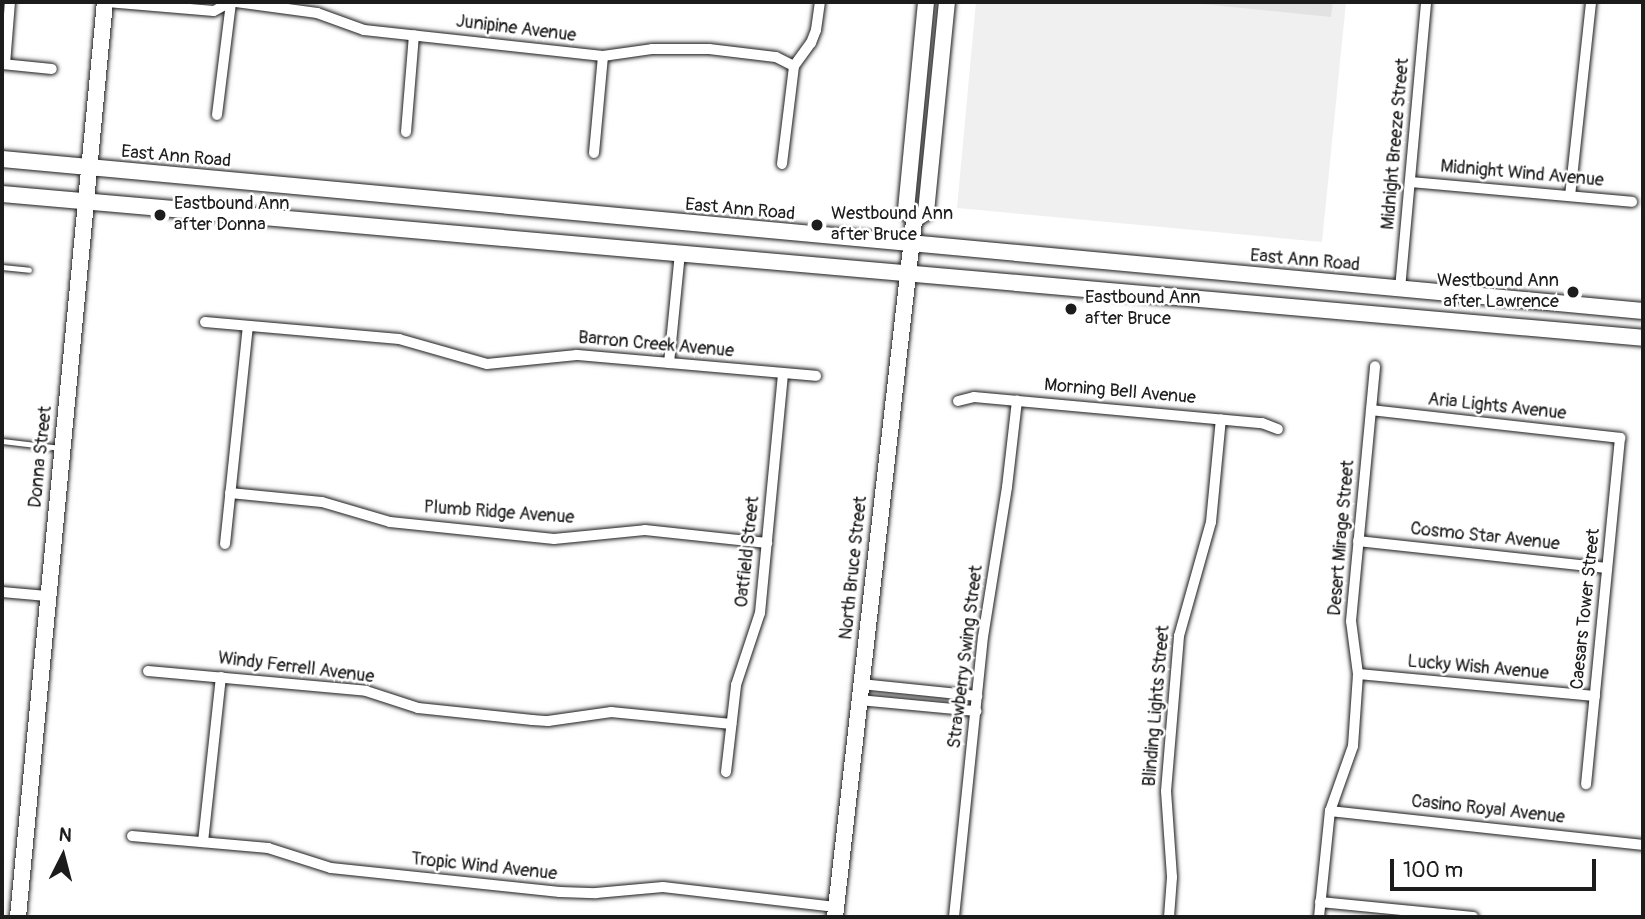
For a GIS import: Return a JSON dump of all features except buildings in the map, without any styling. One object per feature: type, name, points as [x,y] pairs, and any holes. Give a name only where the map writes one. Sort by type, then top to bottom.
[{"type":"main road","name":"Donna Street","points":[[18,917],[61,447],[106,2]]},
{"type":"main road","points":[[926,2],[906,211],[915,219],[926,212],[947,2]]},
{"type":"main road","name":"East Ann Road","points":[[2,159],[1643,311]]},
{"type":"main road","points":[[2,194],[680,251],[906,274],[1643,338]]},
{"type":"main road","name":"North Bruce Street","points":[[835,912],[914,222]]},
{"type":"street","points":[[10,2],[3,64],[52,69]]},
{"type":"street","name":"Junipine Avenue","points":[[106,2],[188,5],[214,11],[233,2],[317,13],[364,30],[603,56],[652,49],[709,49],[776,57],[794,66]]},
{"type":"street","points":[[216,115],[233,2]]},
{"type":"street","points":[[782,164],[794,66],[814,37],[820,2]]},
{"type":"street","name":"Midnight Breeze Street","points":[[1400,289],[1426,2]]},
{"type":"street","points":[[1570,196],[1591,2]]},
{"type":"street","points":[[407,131],[414,34]]},
{"type":"street","points":[[594,153],[603,56]]},
{"type":"street","name":"Midnight Wind Avenue","points":[[1410,181],[1632,202]]},
{"type":"street","points":[[669,363],[680,251]]},
{"type":"street","name":"Barron Creek Avenue","points":[[205,322],[399,339],[486,364],[577,355],[816,376]]},
{"type":"street","points":[[225,544],[248,326]]},
{"type":"street","name":"Desert Mirage Street","points":[[1319,917],[1330,811],[1353,746],[1358,674],[1351,621],[1375,366]]},
{"type":"street","name":"Oatfield Street","points":[[726,772],[736,685],[760,613],[783,374]]},
{"type":"street","name":"Morning Bell Avenue","points":[[958,401],[974,397],[1262,423],[1278,429]]},
{"type":"street","name":"Strawberry Swing Street","points":[[954,917],[977,696],[1017,401]]},
{"type":"street","name":"Aria Lights Avenue","points":[[1371,410],[1620,438]]},
{"type":"street","name":"Blinding Lights Street","points":[[1169,917],[1172,877],[1166,791],[1179,636],[1211,522],[1220,419]]},
{"type":"street","name":"Caesars Tower Street","points":[[1586,784],[1620,438]]},
{"type":"street","name":"Plumb Ridge Avenue","points":[[230,492],[322,502],[390,522],[540,537],[578,538],[623,530],[645,530],[767,543]]},
{"type":"street","name":"Cosmo Star Avenue","points":[[1358,541],[1607,568]]},
{"type":"street","points":[[2,592],[47,596]]},
{"type":"street","name":"Windy Ferrell Avenue","points":[[148,671],[366,691],[418,708],[532,720],[611,712],[731,724]]},
{"type":"street","name":"Lucky Wish Avenue","points":[[1358,674],[1595,696]]},
{"type":"street","points":[[203,842],[221,677]]},
{"type":"street","points":[[860,692],[935,691],[977,696]]},
{"type":"street","points":[[860,692],[933,707],[976,712]]},
{"type":"street","name":"Casino Royal Avenue","points":[[1330,811],[1643,845]]},
{"type":"street","name":"Tropic Wind Avenue","points":[[132,836],[268,848],[331,868],[560,892],[596,893],[663,887],[835,912]]},
{"type":"street","points":[[1320,902],[1473,917]]},
{"type":"lane","points":[[2,267],[29,270]]},
{"type":"lane","points":[[2,441],[61,447]]},
{"type":"lane","points":[[933,707],[935,691]]},
{"type":"shaded area","points":[[976,2],[1346,2],[1322,242],[957,208]]},
{"type":"shaded area","points":[[1182,2],[1333,2],[1331,17]]},
{"type":"place","name":"Eastbound Ann after Donna","points":[[160,215]]},
{"type":"place","name":"Westbound Ann after Bruce","points":[[817,225]]},
{"type":"place","name":"Westbound Ann after Lawrence","points":[[1573,292]]},
{"type":"place","name":"Eastbound Ann after Bruce","points":[[1071,309]]}]
